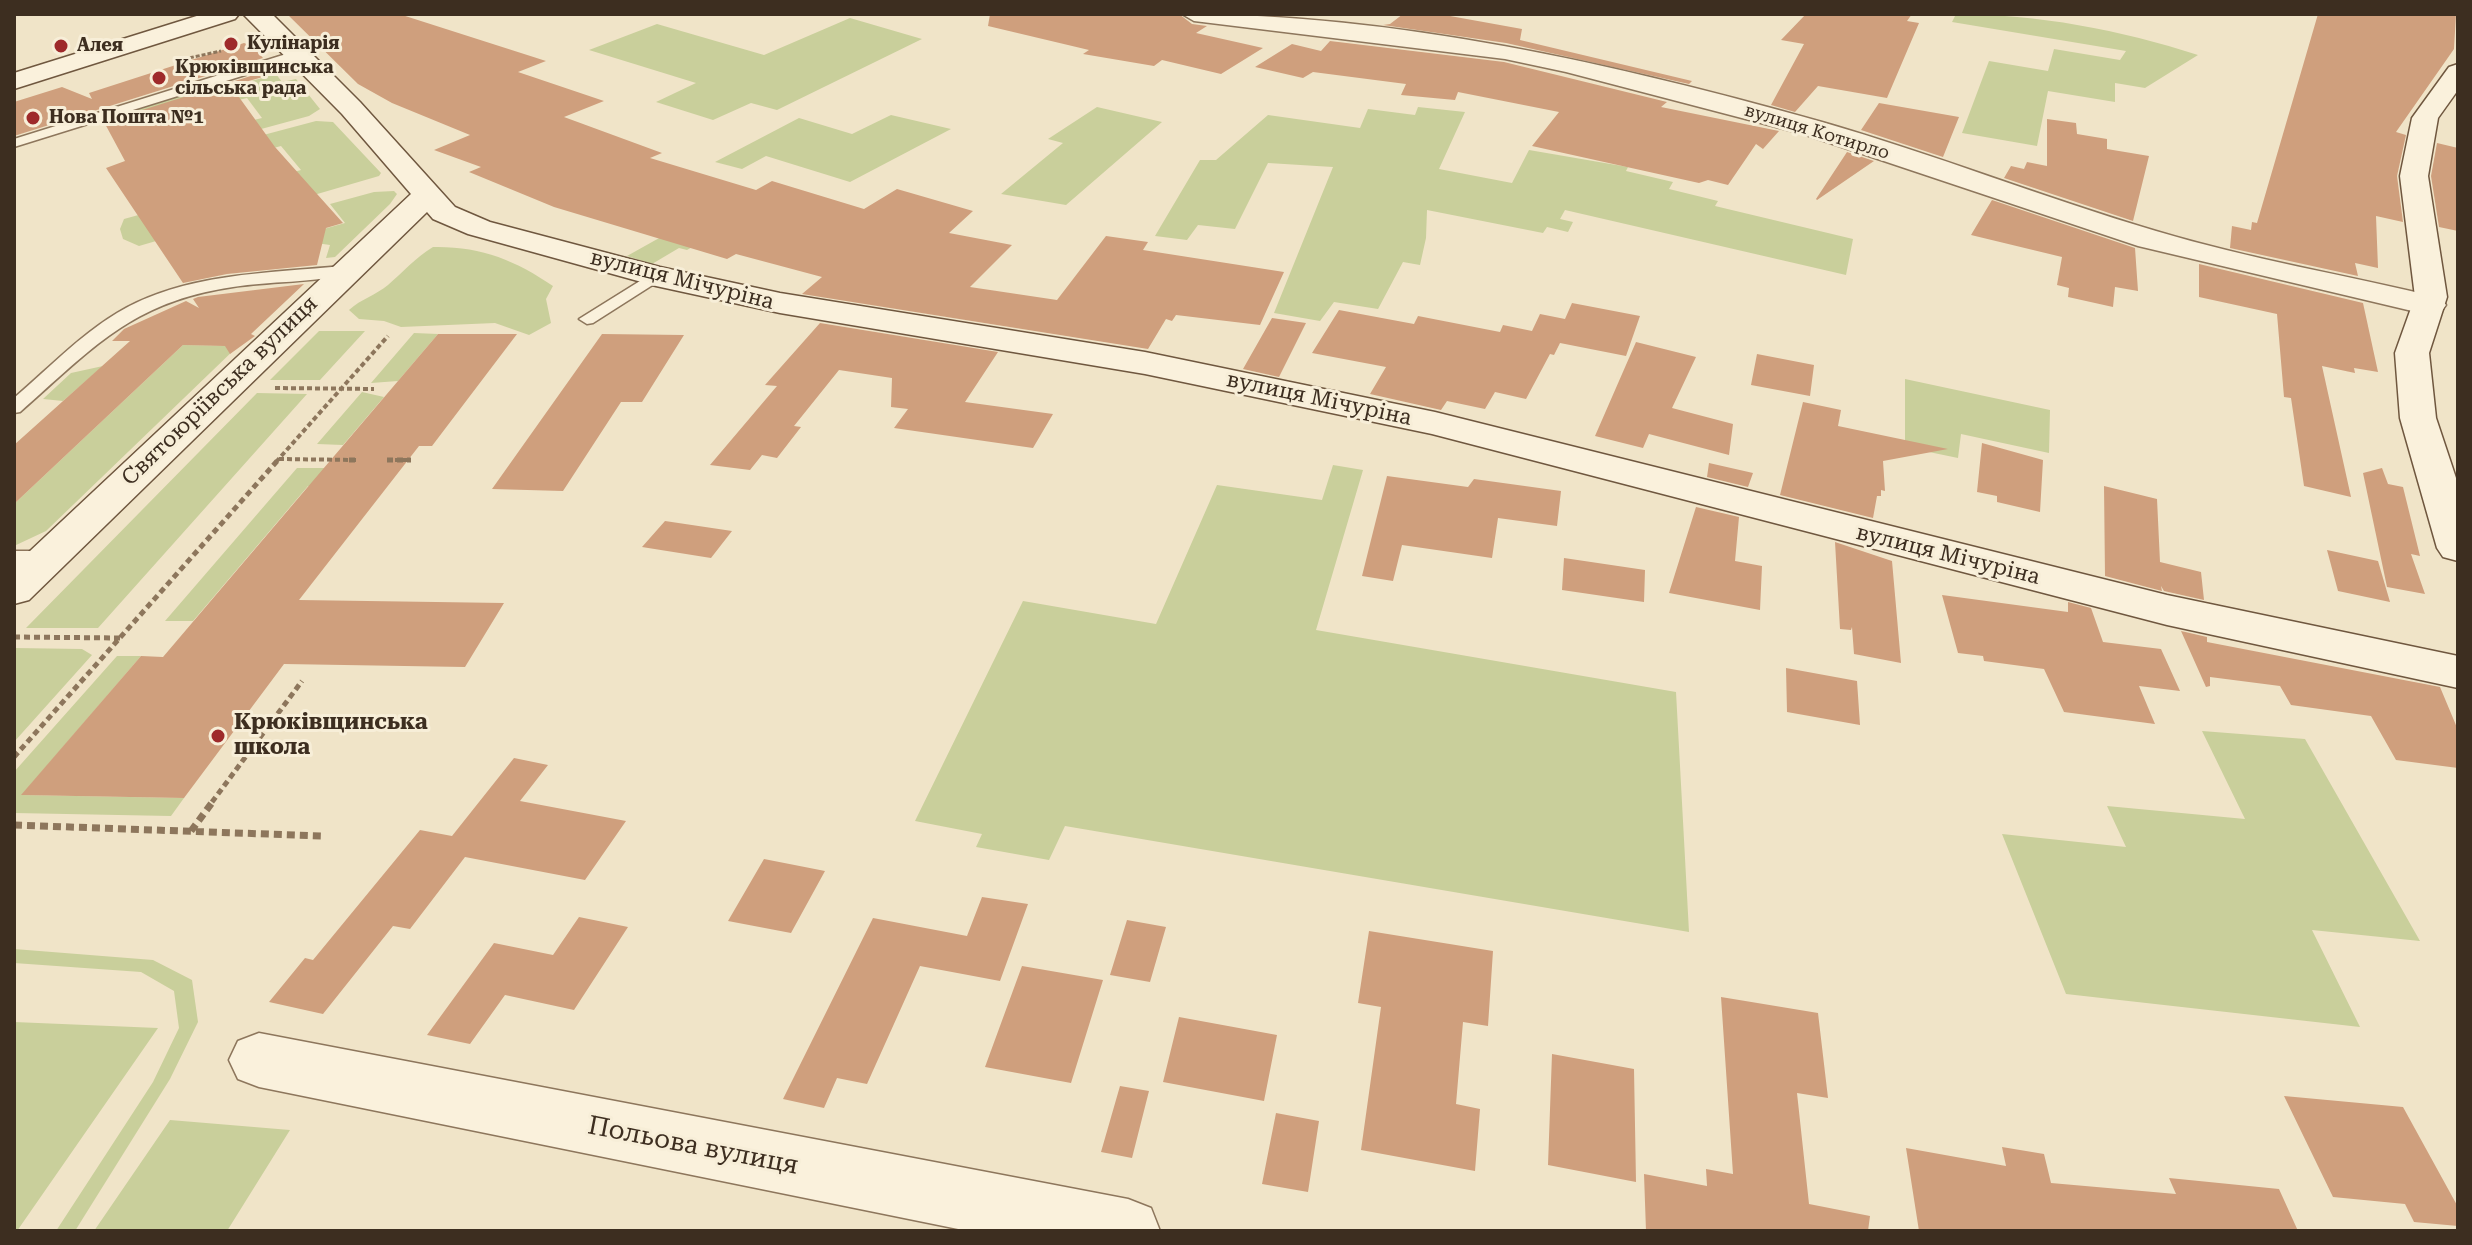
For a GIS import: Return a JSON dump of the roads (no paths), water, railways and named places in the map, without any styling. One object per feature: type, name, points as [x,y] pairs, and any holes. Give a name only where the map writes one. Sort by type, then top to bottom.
[{"type":"street","points":[[14,81],[227,14]]},
{"type":"street","name":"вулиця Мічуріна","points":[[255,14],[299,54],[444,213],[479,228],[656,276],[780,303],[1145,363],[1435,423],[2167,610],[2458,672]]},
{"type":"street","name":"вулиця Котирло","points":[[1194,14],[1281,18],[1505,52],[1568,65],[1813,128],[2149,239],[2429,305]]},
{"type":"street","points":[[2458,72],[2425,118],[2414,176],[2431,297],[2412,353],[2418,418],[2458,548]]},
{"type":"street","name":"Святоюріївська вулиця","points":[[14,590],[31,558],[428,194]]},
{"type":"street","name":"Польова вулиця","points":[[259,1060],[1128,1231]]},
{"type":"lane","points":[[14,143],[299,54]]},
{"type":"lane","points":[[14,408],[124,315],[151,302],[262,279],[343,271]]},
{"type":"lane","points":[[587,319],[656,276]]},
{"type":"place","name":"Кулінарія","points":[[231,44]]},
{"type":"place","name":"Алея","points":[[61,46]]},
{"type":"place","name":"Крюківщинська сільська рада","points":[[159,78]]},
{"type":"place","name":"Нова Пошта №1","points":[[33,118]]},
{"type":"place","name":"Крюківщинська школа","points":[[218,736]]}]
